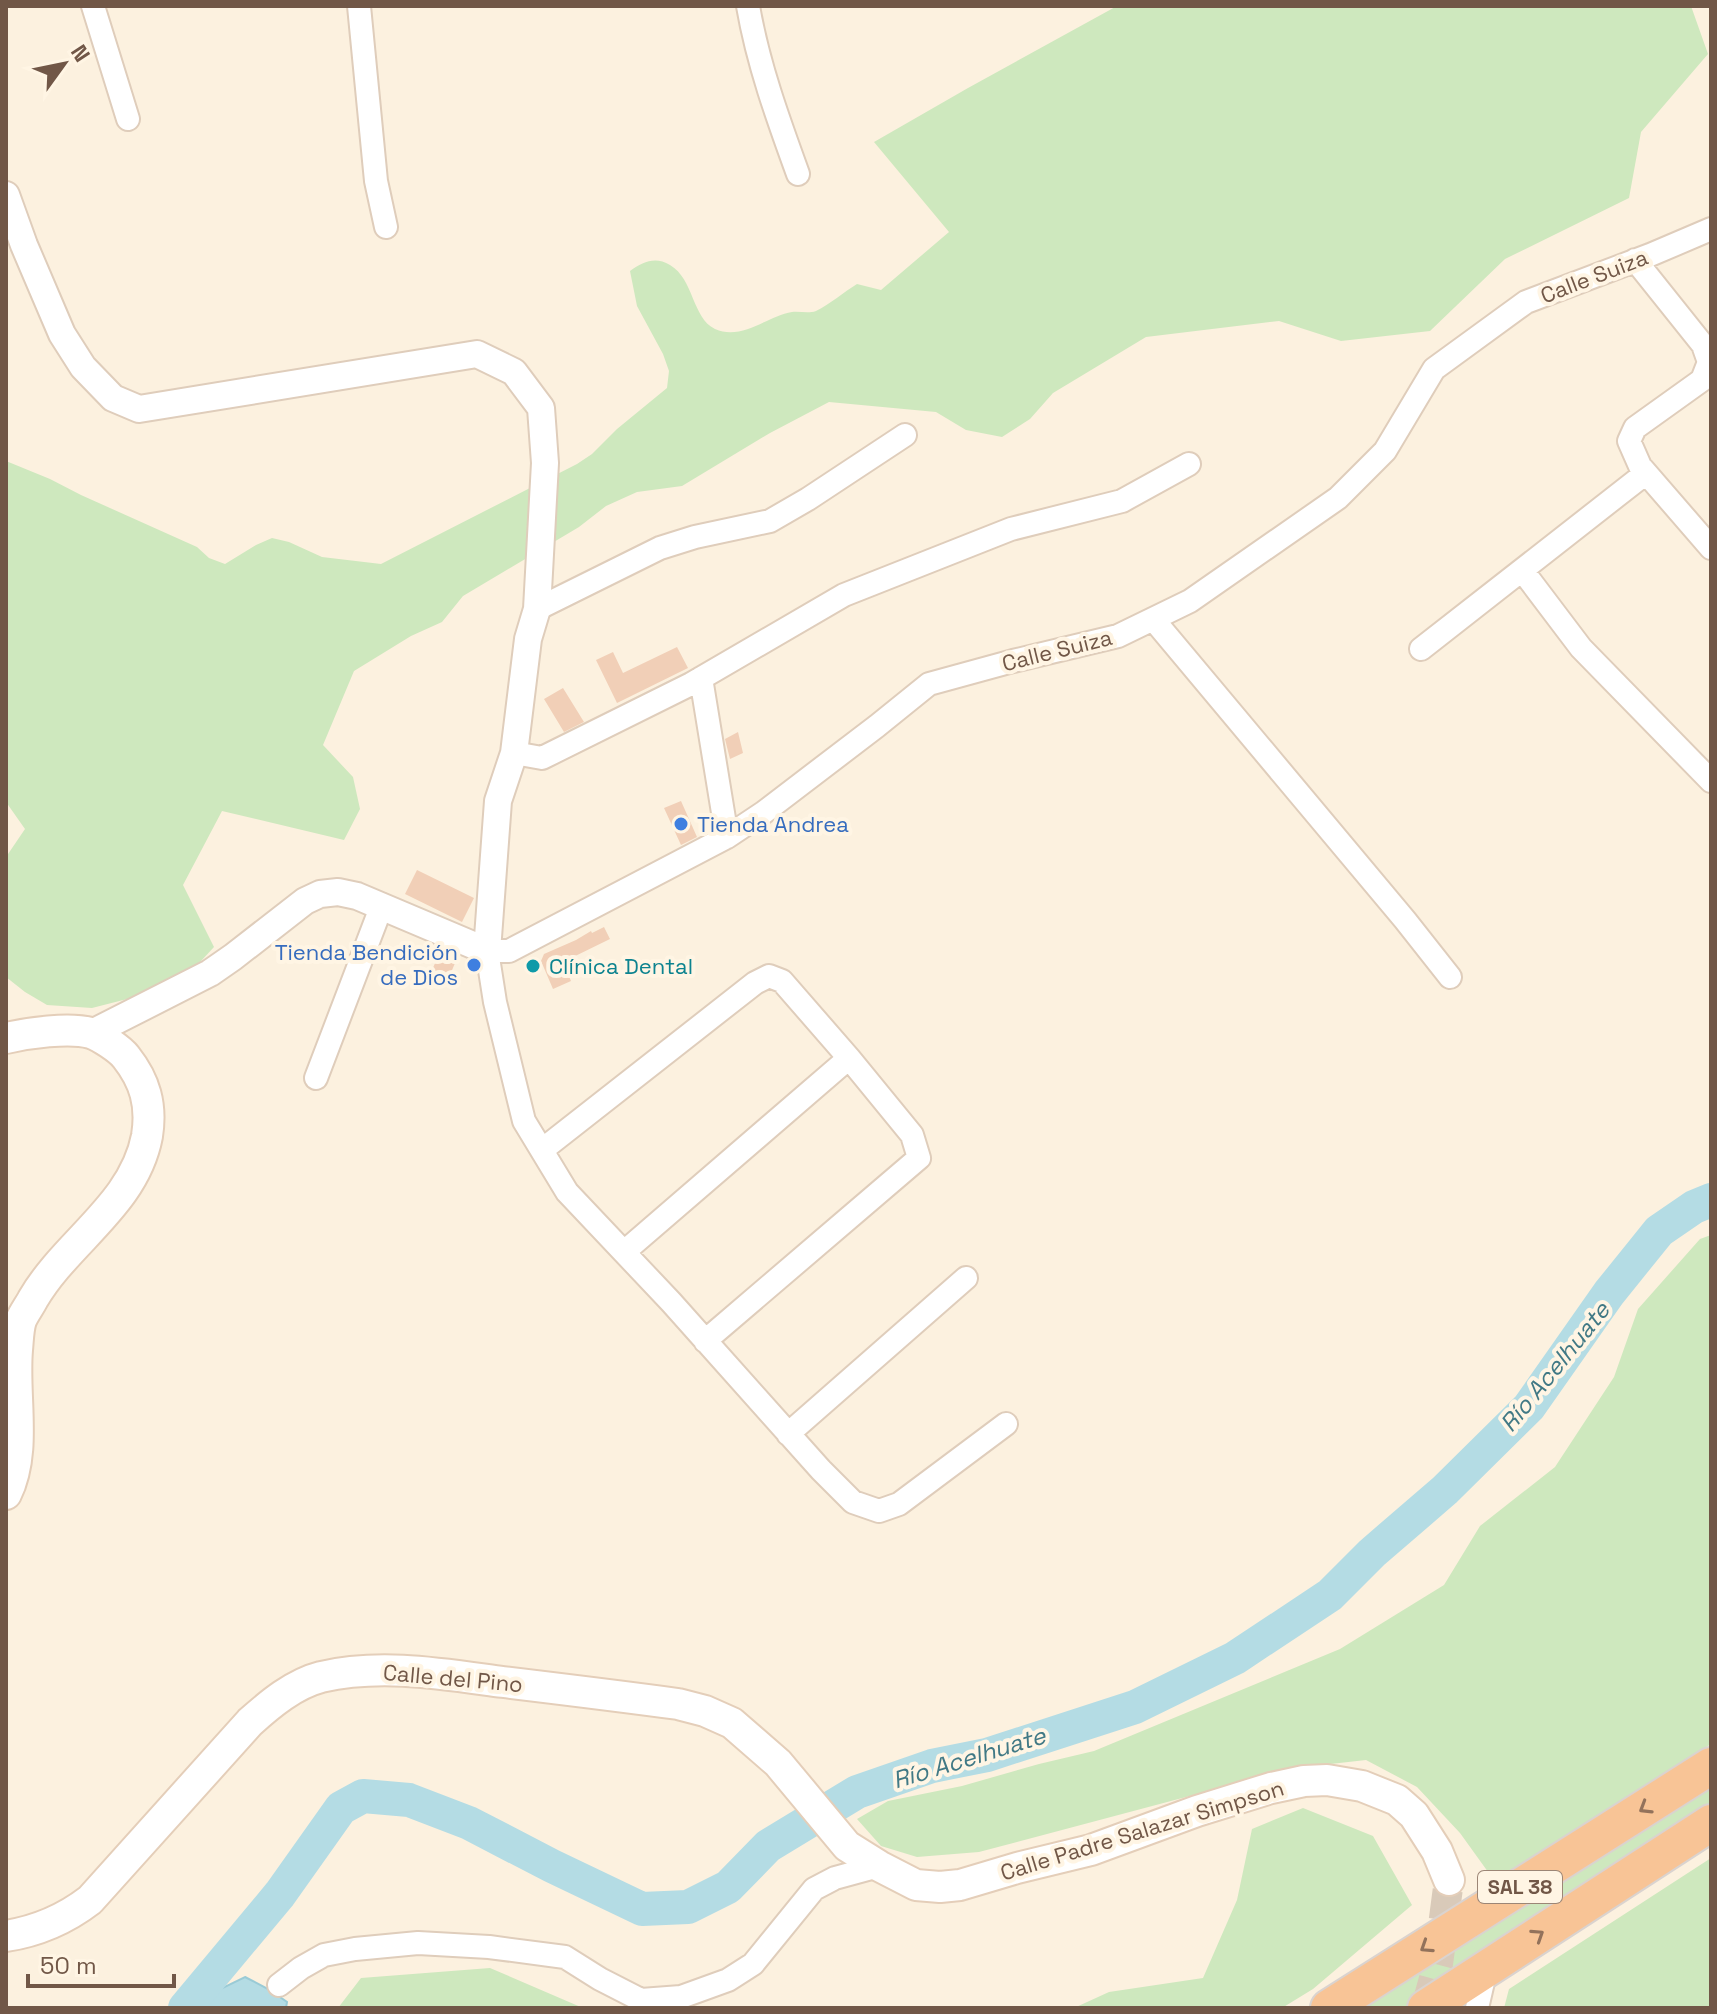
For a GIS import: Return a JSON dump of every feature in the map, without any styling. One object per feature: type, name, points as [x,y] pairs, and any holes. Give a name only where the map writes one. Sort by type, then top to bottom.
[{"type":"highway","name":"SAL 38","points":[[1329,2008],[1711,1766]]},
{"type":"highway","name":"SAL 38","points":[[1426,2008],[1711,1823]]},
{"type":"main road","points":[[6,1038],[41,1032],[92,1033],[122,1052],[145,1086],[149,1106],[147,1135],[127,1188],[45,1280],[21,1319],[16,1361],[17,1458],[13,1480],[6,1494]]},
{"type":"main road","name":"Calle del Pino","points":[[6,1936],[49,1925],[90,1900],[250,1722],[271,1704],[319,1678],[370,1670],[426,1672],[678,1704],[705,1711],[732,1723],[778,1763],[847,1846]]},
{"type":"main road","name":"Calle Padre Salazar Simpson","points":[[847,1846],[916,1885],[960,1885],[1091,1850],[1271,1788],[1327,1780],[1362,1786],[1397,1800],[1414,1815],[1437,1851],[1449,1880]]},
{"type":"street","points":[[93,6],[128,119]]},
{"type":"street","points":[[359,6],[376,181],[386,227]]},
{"type":"street","points":[[748,6],[752,32],[773,105],[798,174]]},
{"type":"street","points":[[6,195],[62,334],[83,367],[113,398],[139,409],[477,354],[514,372],[541,408],[545,463],[537,609],[528,639],[514,753],[498,801],[487,951],[495,1002],[524,1121],[567,1192],[853,1502],[879,1511],[899,1504],[1006,1424]]},
{"type":"street","name":"Calle Suiza","points":[[487,951],[509,951],[727,837],[776,803],[929,684],[1118,636],[1190,601],[1338,498],[1385,451],[1434,369],[1526,302],[1711,229]]},
{"type":"street","points":[[1635,260],[1703,345],[1709,362],[1702,380],[1635,428],[1629,441],[1640,466],[1711,548]]},
{"type":"street","points":[[537,609],[660,548],[770,521],[905,435]]},
{"type":"street","points":[[514,753],[542,758],[701,678],[844,595],[1011,529],[1122,501],[1189,464]]},
{"type":"street","points":[[1421,649],[1646,473]]},
{"type":"street","points":[[1522,570],[1581,648],[1711,781]]},
{"type":"street","points":[[1153,619],[1450,977]]},
{"type":"street","points":[[701,678],[727,837]]},
{"type":"street","points":[[92,1033],[210,973],[305,901],[320,894],[338,892],[357,896],[487,951]]},
{"type":"street","points":[[316,1078],[382,905]]},
{"type":"street","points":[[542,1150],[755,983],[769,976],[782,981],[849,1058],[912,1135],[919,1158],[705,1341]]},
{"type":"street","points":[[624,1252],[849,1058]]},
{"type":"street","points":[[788,1434],[966,1278]]},
{"type":"street","points":[[279,1985],[324,1955],[418,1943],[489,1947],[565,1957],[641,2000],[681,1997],[728,1980],[753,1964],[814,1889],[835,1878],[879,1866]]},
{"type":"street","points":[[1477,2008],[1486,1969]]},
{"type":"green space","points":[[1117,6],[1691,6],[1708,54],[1641,132],[1629,198],[1505,259],[1430,331],[1341,341],[1279,321],[1146,337],[1053,393],[1030,419],[1002,437],[966,430],[936,412],[829,402],[682,486],[637,492],[606,506],[579,527],[463,596],[442,622],[411,636],[354,671],[323,745],[353,777],[360,809],[344,840],[222,811],[183,885],[214,947],[201,961],[167,984],[135,997],[92,1008],[47,1005],[6,977],[6,857],[25,829],[6,802],[6,461],[197,547],[209,558],[225,564],[272,538],[322,557],[381,564],[577,464],[667,388],[669,371],[663,354],[637,306],[630,271],[640,265],[649,261],[665,262],[678,271],[707,324],[725,332],[745,330],[783,314],[816,311],[857,284],[881,290],[949,232],[874,142]]},
{"type":"green space","points":[[1711,1235],[1711,1744],[1496,1883],[1460,1833],[1417,1787],[1366,1760],[1295,1768],[979,1852],[917,1857],[881,1846],[857,1819],[888,1801],[962,1786],[1094,1751],[1340,1649],[1444,1585],[1480,1526],[1555,1467],[1614,1377],[1638,1309],[1700,1239]]},
{"type":"green space","points":[[1711,1779],[1711,1811],[1523,1935],[1408,2008],[1354,2008]]},
{"type":"green space","points":[[1303,1808],[1373,1836],[1412,1905],[1313,1989],[1282,2008],[1074,2008],[1109,1992],[1203,1978],[1237,1900],[1252,1829]]},
{"type":"green space","points":[[1711,1858],[1711,2008],[1504,2008],[1509,1989]]},
{"type":"green space","points":[[490,1968],[583,2008],[338,2008],[361,1978]]},
{"type":"water","points":[[245,1977],[287,2002],[286,2008],[194,2008],[210,1994]]},
{"type":"building","points":[[677,647],[688,668],[617,703],[596,660],[613,652],[623,673]]},
{"type":"building","points":[[563,688],[584,722],[564,732],[544,699]]},
{"type":"building","points":[[738,732],[743,753],[730,759],[725,739]]},
{"type":"building","name":"Tienda Andrea","points":[[681,801],[697,837],[681,845],[664,808]]},
{"type":"building","points":[[417,870],[474,898],[462,922],[405,894]]},
{"type":"building","points":[[604,927],[610,939],[563,962],[571,981],[553,989],[541,961],[544,954]]},
{"type":"building","points":[[441,949],[458,956],[447,982],[430,975]]},
{"type":"waterway","name":"Río Acelhuate","points":[[185,2008],[280,1894],[341,1808],[363,1796],[409,1800],[469,1823],[642,1909],[688,1907],[728,1887],[768,1846],[857,1792],[932,1766],[987,1755],[1135,1707],[1235,1658],[1330,1595],[1372,1553],[1445,1490],[1529,1407],[1609,1293],[1659,1231],[1694,1207],[1711,1200]]},
{"type":"tunnel","points":[[1426,2008],[1438,1964],[1449,1880]]},
{"type":"place","name":"Tienda Andrea","points":[[681,824]]},
{"type":"place","name":"Tienda Bendición de Dios","points":[[474,965]]},
{"type":"place","name":"Clínica Dental","points":[[533,966]]}]
